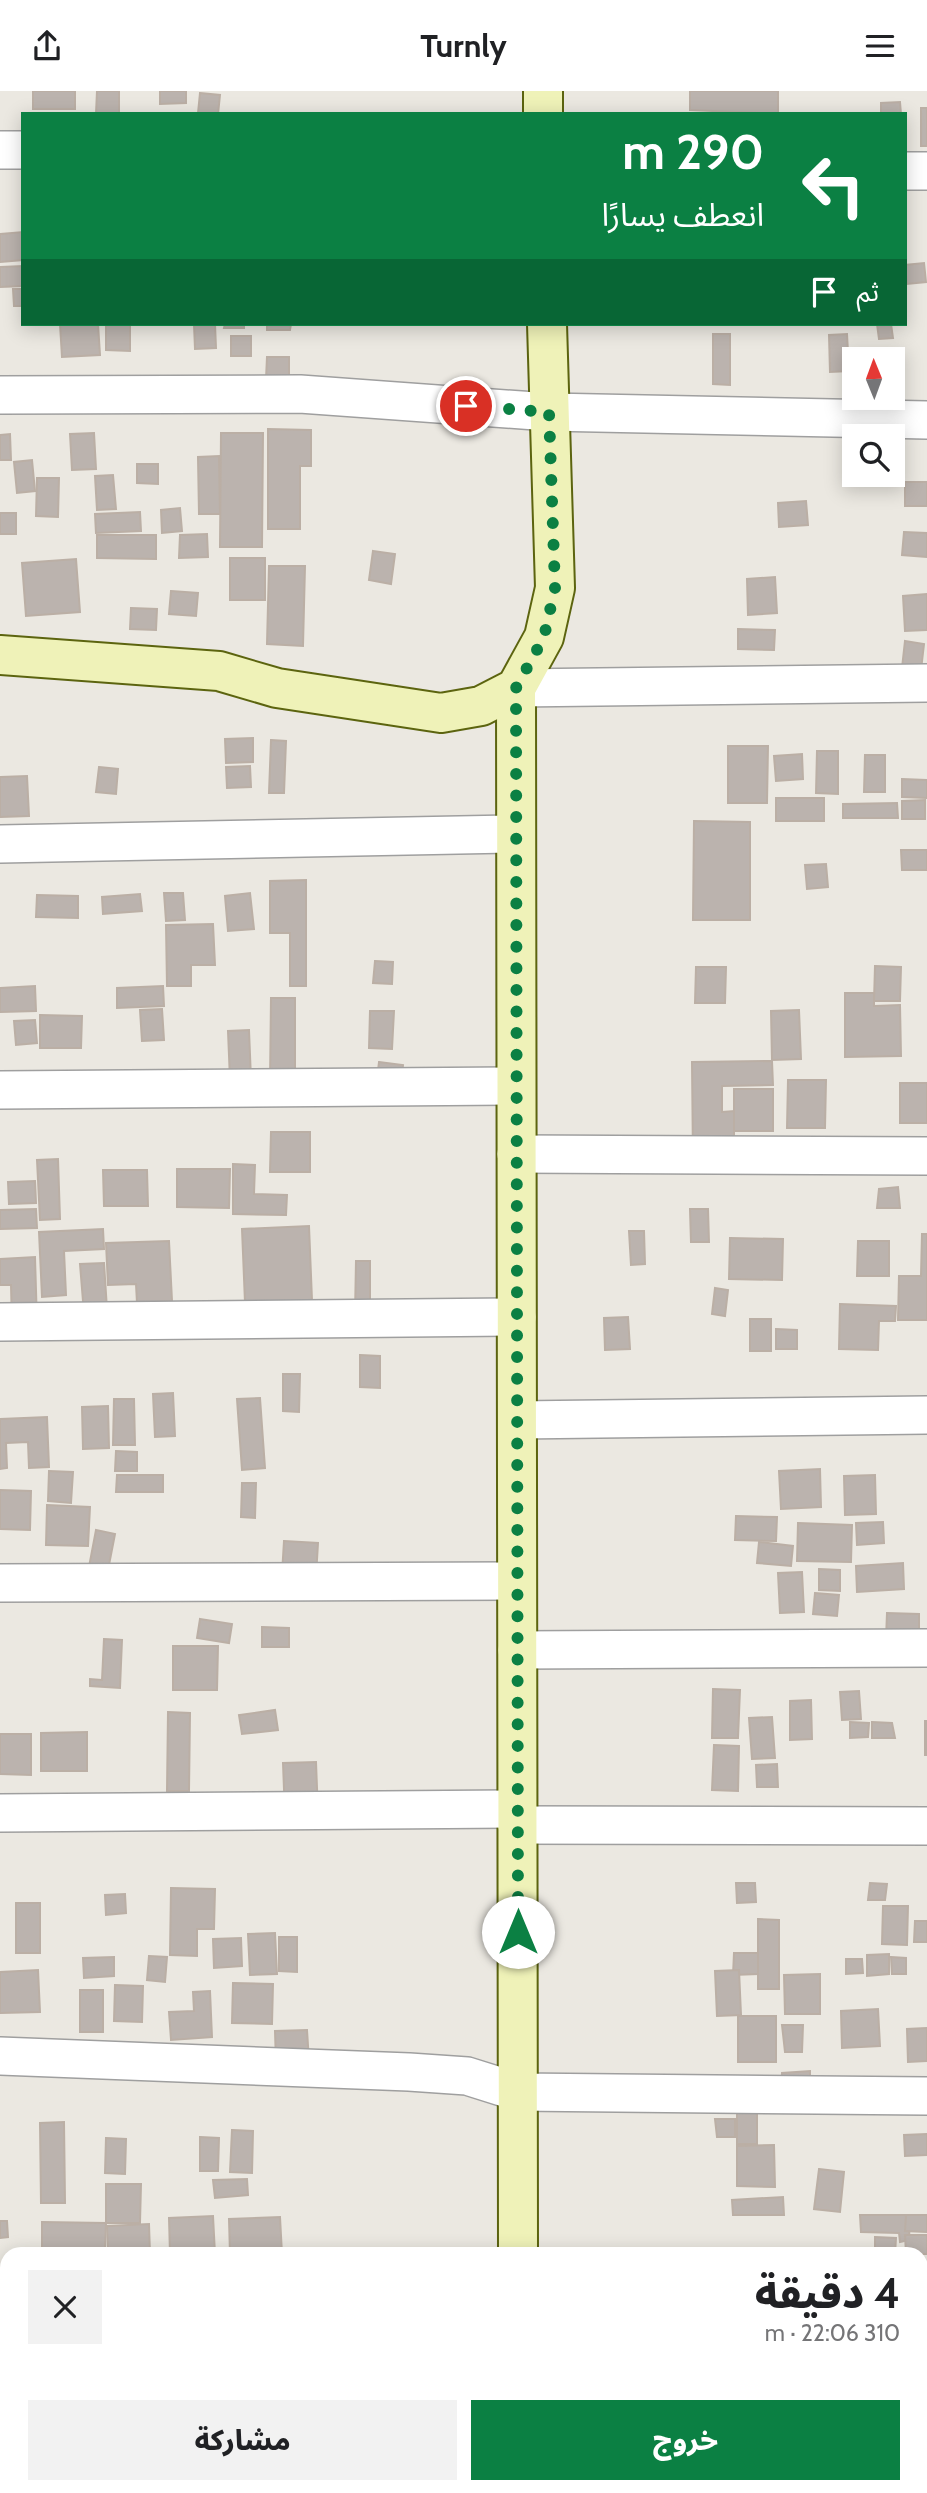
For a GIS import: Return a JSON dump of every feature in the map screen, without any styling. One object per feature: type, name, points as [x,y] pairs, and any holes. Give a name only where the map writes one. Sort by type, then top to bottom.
[{"type":"street","points":[[543,91],[543,112]]},
{"type":"street","points":[[0,149],[21,150]]},
{"type":"street","points":[[907,171],[927,171]]},
{"type":"street","points":[[518,2247],[516,688],[544,637],[555,588],[547,326]]},
{"type":"street","points":[[0,395],[300,394],[549,412],[927,420]]},
{"type":"street","points":[[0,655],[219,671],[277,688],[441,713],[481,706],[516,688],[927,683]]},
{"type":"street","points":[[0,844],[516,834]]},
{"type":"street","points":[[0,1090],[516,1086]]},
{"type":"street","points":[[516,1154],[927,1156]]},
{"type":"street","points":[[0,1322],[517,1317]]},
{"type":"street","points":[[517,1420],[927,1415]]},
{"type":"street","points":[[0,1583],[517,1581]]},
{"type":"street","points":[[517,1650],[927,1648]]},
{"type":"street","points":[[0,1813],[517,1817],[927,1826]]},
{"type":"street","points":[[0,2056],[467,2076],[519,2092],[927,2096]]},
{"type":"building","points":[[33,91],[75,91],[75,109],[33,109]]},
{"type":"building","points":[[97,91],[119,91],[119,112],[96,112]]},
{"type":"building","points":[[160,91],[186,91],[186,103],[160,104]]},
{"type":"building","points":[[690,91],[778,91],[778,112],[690,110]]},
{"type":"building","points":[[200,93],[220,95],[218,112],[198,112]]},
{"type":"building","points":[[900,102],[901,112],[881,112],[881,103]]},
{"type":"building","points":[[921,108],[927,108],[927,146],[921,146]]},
{"type":"building","points":[[21,232],[21,260],[0,262],[0,234]]},
{"type":"building","points":[[924,263],[926,282],[907,284],[907,265]]},
{"type":"building","points":[[21,266],[21,286],[0,287],[0,267]]},
{"type":"building","points":[[13,289],[21,289],[21,306],[14,306]]},
{"type":"building","points":[[60,326],[98,326],[100,355],[62,357]]},
{"type":"building","points":[[106,326],[130,326],[130,351],[106,350]]},
{"type":"building","points":[[194,326],[215,326],[216,348],[195,349]]},
{"type":"building","points":[[224,326],[244,326],[244,328]]},
{"type":"building","points":[[267,326],[291,326],[290,330],[267,330]]},
{"type":"building","points":[[877,326],[891,326],[893,338],[879,339]]},
{"type":"building","points":[[713,334],[730,334],[730,385],[713,384]]},
{"type":"building","points":[[847,334],[848,347],[842,347],[842,371],[830,372],[829,335]]},
{"type":"building","points":[[231,336],[251,336],[251,356],[231,356]]},
{"type":"building","points":[[267,357],[289,357],[289,379],[266,379]]},
{"type":"building","points":[[268,429],[311,430],[311,466],[300,466],[300,529],[268,529]]},
{"type":"building","points":[[94,433],[96,469],[72,470],[70,434]]},
{"type":"building","points":[[221,433],[263,433],[262,547],[220,547]]},
{"type":"building","points":[[10,434],[11,460],[0,460],[0,435]]},
{"type":"building","points":[[219,456],[220,514],[199,514],[198,457]]},
{"type":"building","points":[[32,460],[35,491],[17,493],[14,462]]},
{"type":"building","points":[[137,464],[158,464],[158,484],[137,483]]},
{"type":"building","points":[[113,475],[116,509],[97,510],[95,476]]},
{"type":"building","points":[[37,478],[59,478],[58,517],[36,516]]},
{"type":"building","points":[[905,482],[927,482],[927,506],[905,506]]},
{"type":"building","points":[[806,501],[808,525],[779,527],[778,503]]},
{"type":"building","points":[[180,508],[182,531],[162,533],[161,510]]},
{"type":"building","points":[[140,512],[141,531],[96,533],[95,514]]},
{"type":"building","points":[[0,513],[16,513],[16,534],[0,534]]},
{"type":"building","points":[[904,532],[927,533],[927,557],[902,555]]},
{"type":"building","points":[[207,534],[208,557],[179,558],[180,535]]},
{"type":"building","points":[[97,535],[156,535],[156,559],[97,558]]},
{"type":"building","points":[[373,551],[395,554],[391,584],[369,580]]},
{"type":"building","points":[[230,558],[265,558],[265,600],[230,600]]},
{"type":"building","points":[[76,559],[80,612],[26,616],[22,563]]},
{"type":"building","points":[[269,566],[305,566],[303,646],[267,644]]},
{"type":"building","points":[[775,577],[777,613],[748,615],[747,579]]},
{"type":"building","points":[[171,591],[198,593],[196,616],[169,614]]},
{"type":"building","points":[[927,594],[927,630],[905,631],[903,596]]},
{"type":"building","points":[[131,608],[157,609],[156,630],[130,629]]},
{"type":"building","points":[[738,629],[775,630],[774,650],[738,649]]},
{"type":"building","points":[[905,641],[924,644],[921,670],[902,668]]},
{"type":"building","points":[[253,738],[253,762],[226,763],[225,739]]},
{"type":"building","points":[[271,740],[286,741],[284,793],[269,793]]},
{"type":"building","points":[[728,746],[768,746],[767,803],[728,803]]},
{"type":"building","points":[[817,751],[838,751],[838,794],[816,793]]},
{"type":"building","points":[[802,754],[803,779],[776,781],[774,756]]},
{"type":"building","points":[[865,755],[885,755],[885,792],[864,792]]},
{"type":"building","points":[[250,766],[251,787],[227,788],[226,767]]},
{"type":"building","points":[[99,767],[118,769],[116,794],[96,792]]},
{"type":"building","points":[[27,776],[29,816],[0,817],[0,777]]},
{"type":"building","points":[[902,779],[927,780],[927,798],[902,797]]},
{"type":"building","points":[[776,798],[824,798],[824,821],[776,821]]},
{"type":"building","points":[[925,800],[925,819],[902,819],[902,801]]},
{"type":"building","points":[[897,803],[898,818],[843,818],[843,804]]},
{"type":"building","points":[[694,821],[750,822],[750,920],[693,920]]},
{"type":"building","points":[[901,850],[927,850],[927,870],[902,870]]},
{"type":"building","points":[[826,864],[828,887],[807,889],[805,865]]},
{"type":"building","points":[[306,880],[306,986],[290,986],[290,933],[270,933],[270,881]]},
{"type":"building","points":[[164,893],[183,893],[185,920],[166,921]]},
{"type":"building","points":[[250,893],[254,929],[228,931],[225,896]]},
{"type":"building","points":[[140,894],[142,911],[103,914],[102,897]]},
{"type":"building","points":[[37,895],[78,896],[78,918],[36,917]]},
{"type":"building","points":[[213,924],[215,965],[191,965],[191,986],[167,986],[166,925]]},
{"type":"building","points":[[375,961],[393,962],[392,984],[373,983]]},
{"type":"building","points":[[875,966],[901,967],[900,1001],[874,1001]]},
{"type":"building","points":[[696,967],[726,967],[725,1003],[695,1003]]},
{"type":"building","points":[[35,986],[36,1011],[0,1012],[0,988]]},
{"type":"building","points":[[163,986],[164,1006],[117,1008],[117,988]]},
{"type":"building","points":[[845,993],[874,993],[874,1006],[900,1005],[901,1056],[845,1057]]},
{"type":"building","points":[[271,998],[295,998],[295,1083],[270,1082]]},
{"type":"building","points":[[162,1009],[164,1040],[142,1041],[140,1010]]},
{"type":"building","points":[[799,1010],[801,1059],[772,1060],[771,1011]]},
{"type":"building","points":[[370,1011],[394,1011],[392,1049],[369,1048]]},
{"type":"building","points":[[40,1015],[82,1016],[81,1048],[40,1048]]},
{"type":"building","points":[[35,1020],[37,1043],[16,1045],[14,1021]]},
{"type":"building","points":[[249,1030],[251,1079],[230,1080],[228,1031]]},
{"type":"building","points":[[772,1061],[773,1085],[722,1086],[722,1112],[734,1111],[734,1160],[693,1160],[692,1062]]},
{"type":"building","points":[[379,1062],[403,1065],[401,1082],[377,1079]]},
{"type":"building","points":[[788,1080],[826,1080],[825,1128],[787,1128]]},
{"type":"building","points":[[900,1083],[927,1083],[927,1123],[900,1123]]},
{"type":"building","points":[[734,1089],[773,1089],[773,1131],[734,1131]]},
{"type":"building","points":[[271,1132],[310,1132],[310,1172],[270,1172]]},
{"type":"building","points":[[58,1159],[60,1219],[40,1220],[37,1160]]},
{"type":"building","points":[[233,1164],[255,1165],[254,1194],[287,1195],[286,1215],[233,1214]]},
{"type":"building","points":[[177,1169],[230,1169],[229,1208],[177,1207]]},
{"type":"building","points":[[103,1170],[147,1170],[148,1206],[104,1206]]},
{"type":"building","points":[[35,1181],[36,1203],[9,1204],[8,1182]]},
{"type":"building","points":[[898,1187],[900,1208],[877,1208],[879,1189]]},
{"type":"building","points":[[36,1209],[37,1228],[0,1229],[0,1210]]},
{"type":"building","points":[[690,1209],[708,1209],[709,1242],[691,1242]]},
{"type":"building","points":[[309,1226],[313,1325],[246,1327],[242,1229]]},
{"type":"building","points":[[103,1229],[104,1249],[64,1251],[66,1295],[42,1297],[39,1232]]},
{"type":"building","points":[[629,1231],[644,1231],[645,1264],[631,1265]]},
{"type":"building","points":[[922,1234],[927,1234],[927,1320],[898,1320],[899,1276],[921,1276]]},
{"type":"building","points":[[730,1238],[783,1239],[782,1280],[729,1279]]},
{"type":"building","points":[[169,1241],[172,1301],[137,1303],[136,1284],[108,1285],[106,1243]]},
{"type":"building","points":[[858,1241],[889,1241],[889,1276],[857,1276]]},
{"type":"building","points":[[35,1257],[37,1324],[12,1325],[11,1285],[0,1285],[0,1259]]},
{"type":"building","points":[[356,1261],[370,1261],[370,1314],[355,1314]]},
{"type":"building","points":[[104,1263],[108,1325],[85,1326],[80,1264]]},
{"type":"building","points":[[715,1288],[728,1290],[725,1316],[712,1314]]},
{"type":"building","points":[[840,1304],[896,1306],[895,1321],[879,1321],[878,1350],[839,1349]]},
{"type":"building","points":[[628,1317],[630,1349],[605,1350],[604,1318]]},
{"type":"building","points":[[750,1319],[771,1319],[771,1351],[750,1351]]},
{"type":"building","points":[[776,1329],[797,1330],[797,1349],[776,1349]]},
{"type":"building","points":[[360,1355],[380,1356],[380,1388],[360,1387]]},
{"type":"building","points":[[283,1374],[300,1374],[299,1412],[283,1411]]},
{"type":"building","points":[[173,1393],[175,1436],[155,1437],[153,1394]]},
{"type":"building","points":[[260,1398],[265,1468],[242,1470],[237,1399]]},
{"type":"building","points":[[114,1399],[134,1399],[135,1445],[113,1445]]},
{"type":"building","points":[[108,1406],[109,1448],[83,1449],[82,1407]]},
{"type":"building","points":[[47,1417],[49,1467],[29,1468],[28,1442],[6,1443],[7,1468],[0,1469],[0,1419]]},
{"type":"building","points":[[116,1451],[137,1452],[137,1471],[115,1471]]},
{"type":"building","points":[[820,1469],[821,1507],[781,1509],[779,1471]]},
{"type":"building","points":[[49,1471],[73,1472],[71,1503],[48,1501]]},
{"type":"building","points":[[117,1475],[163,1475],[163,1492],[116,1492]]},
{"type":"building","points":[[875,1475],[876,1514],[845,1515],[844,1476]]},
{"type":"building","points":[[242,1483],[256,1483],[255,1518],[241,1517]]},
{"type":"building","points":[[0,1490],[31,1491],[30,1530],[0,1529]]},
{"type":"building","points":[[47,1505],[90,1507],[88,1546],[46,1545]]},
{"type":"building","points":[[736,1516],[777,1517],[776,1541],[735,1540]]},
{"type":"building","points":[[883,1522],[884,1543],[857,1545],[856,1523]]},
{"type":"building","points":[[798,1523],[852,1525],[851,1562],[797,1561]]},
{"type":"building","points":[[96,1530],[115,1534],[108,1570],[89,1567]]},
{"type":"building","points":[[284,1541],[318,1543],[316,1576],[282,1574]]},
{"type":"building","points":[[759,1542],[793,1546],[791,1566],[757,1563]]},
{"type":"building","points":[[903,1563],[904,1589],[857,1592],[856,1566]]},
{"type":"building","points":[[819,1569],[840,1570],[840,1591],[819,1590]]},
{"type":"building","points":[[802,1572],[804,1612],[780,1613],[778,1573]]},
{"type":"building","points":[[815,1593],[839,1595],[837,1616],[813,1614]]},
{"type":"building","points":[[887,1613],[919,1614],[919,1639],[886,1639]]},
{"type":"building","points":[[200,1619],[232,1624],[229,1643],[197,1638]]},
{"type":"building","points":[[262,1627],[289,1628],[289,1647],[262,1647]]},
{"type":"building","points":[[104,1639],[122,1640],[120,1688],[90,1686],[90,1679],[102,1680]]},
{"type":"building","points":[[173,1646],[218,1646],[217,1690],[173,1690]]},
{"type":"building","points":[[713,1689],[740,1690],[738,1738],[712,1738]]},
{"type":"building","points":[[859,1691],[861,1719],[842,1720],[840,1692]]},
{"type":"building","points":[[811,1700],[812,1739],[790,1740],[790,1701]]},
{"type":"building","points":[[275,1710],[278,1730],[242,1734],[239,1715]]},
{"type":"building","points":[[168,1712],[190,1713],[189,1791],[167,1791]]},
{"type":"building","points":[[772,1717],[775,1758],[752,1759],[749,1718]]},
{"type":"building","points":[[927,1721],[927,1755],[925,1755]]},
{"type":"building","points":[[850,1722],[869,1723],[868,1737],[850,1738]]},
{"type":"building","points":[[872,1722],[892,1723],[895,1738],[872,1738]]},
{"type":"building","points":[[87,1732],[87,1771],[41,1771],[41,1733]]},
{"type":"building","points":[[0,1734],[31,1734],[31,1775],[0,1774]]},
{"type":"building","points":[[714,1745],[739,1746],[738,1791],[712,1790]]},
{"type":"building","points":[[316,1762],[318,1814],[285,1816],[283,1763]]},
{"type":"building","points":[[777,1764],[778,1787],[757,1787],[756,1765]]},
{"type":"building","points":[[736,1883],[755,1883],[756,1902],[737,1903]]},
{"type":"building","points":[[870,1883],[887,1884],[885,1900],[868,1900]]},
{"type":"building","points":[[171,1888],[215,1889],[214,1929],[197,1929],[197,1956],[170,1955]]},
{"type":"building","points":[[125,1894],[126,1913],[106,1915],[105,1895]]},
{"type":"building","points":[[16,1903],[40,1903],[40,1953],[16,1953]]},
{"type":"building","points":[[883,1906],[908,1906],[907,1945],[882,1944]]},
{"type":"building","points":[[758,1919],[779,1920],[779,1989],[758,1989]]},
{"type":"building","points":[[915,1921],[927,1921],[927,1942],[914,1942]]},
{"type":"building","points":[[275,1933],[277,1974],[250,1975],[248,1934]]},
{"type":"building","points":[[279,1937],[297,1937],[297,1972],[279,1971]]},
{"type":"building","points":[[241,1938],[242,1966],[214,1968],[213,1939]]},
{"type":"building","points":[[734,1953],[758,1953],[758,1974],[733,1975]]},
{"type":"building","points":[[889,1954],[889,1974],[867,1976],[867,1955]]},
{"type":"building","points":[[149,1956],[167,1957],[165,1982],[147,1980]]},
{"type":"building","points":[[114,1957],[114,1976],[84,1978],[83,1958]]},
{"type":"building","points":[[891,1957],[906,1958],[906,1974],[892,1974]]},
{"type":"building","points":[[846,1959],[862,1959],[863,1973],[846,1974]]},
{"type":"building","points":[[38,1970],[40,2012],[0,2013],[0,1972]]},
{"type":"building","points":[[739,1970],[741,2015],[717,2016],[715,1971]]},
{"type":"building","points":[[820,1974],[820,2014],[785,2014],[784,1975]]},
{"type":"building","points":[[233,1983],[273,1984],[272,2024],[232,2023]]},
{"type":"building","points":[[115,1985],[143,1986],[142,2022],[114,2021]]},
{"type":"building","points":[[80,1990],[103,1990],[103,2032],[80,2032]]},
{"type":"building","points":[[210,1991],[212,2037],[171,2040],[169,2012],[194,2011],[193,1992]]},
{"type":"building","points":[[878,2009],[880,2046],[842,2048],[841,2011]]},
{"type":"building","points":[[738,2016],[776,2016],[776,2062],[738,2062]]},
{"type":"building","points":[[782,2025],[803,2025],[802,2052],[785,2052]]},
{"type":"building","points":[[927,2028],[927,2061],[908,2062],[907,2029]]},
{"type":"building","points":[[307,2030],[309,2061],[276,2063],[275,2031]]},
{"type":"building","points":[[810,2071],[810,2086],[781,2086],[782,2073]]},
{"type":"building","points":[[737,2112],[757,2113],[757,2144],[737,2144]]},
{"type":"building","points":[[715,2119],[735,2119],[735,2137],[717,2137]]},
{"type":"building","points":[[64,2122],[65,2203],[41,2203],[40,2123]]},
{"type":"building","points":[[232,2130],[253,2131],[252,2173],[230,2172]]},
{"type":"building","points":[[927,2134],[927,2155],[905,2156],[904,2135]]},
{"type":"building","points":[[200,2137],[219,2138],[218,2171],[200,2171]]},
{"type":"building","points":[[106,2138],[126,2139],[125,2174],[105,2173]]},
{"type":"building","points":[[774,2145],[775,2187],[737,2186],[737,2146]]},
{"type":"building","points":[[819,2169],[844,2172],[840,2212],[814,2209]]},
{"type":"building","points":[[247,2179],[248,2195],[215,2198],[213,2180]]},
{"type":"building","points":[[106,2184],[141,2184],[140,2223],[106,2223]]},
{"type":"building","points":[[783,2197],[784,2215],[733,2215],[732,2200]]},
{"type":"building","points":[[860,2215],[910,2215],[909,2240],[900,2242],[899,2233],[861,2232]]},
{"type":"building","points":[[906,2215],[927,2215],[927,2232],[905,2231]]},
{"type":"building","points":[[213,2216],[215,2247],[170,2247],[169,2218]]},
{"type":"building","points":[[280,2217],[282,2247],[230,2247],[229,2219]]},
{"type":"building","points":[[0,2221],[7,2221],[8,2237],[0,2238]]},
{"type":"building","points":[[42,2222],[106,2223],[105,2247],[42,2247]]},
{"type":"building","points":[[149,2224],[150,2247],[108,2247],[107,2226]]},
{"type":"building","points":[[905,2235],[927,2235],[927,2247],[906,2247]]},
{"type":"building","points":[[875,2237],[896,2238],[895,2247],[875,2247]]},
{"type":"route","points":[[466,406],[549,412],[555,588],[544,637],[516,688],[518,1932]]}]
